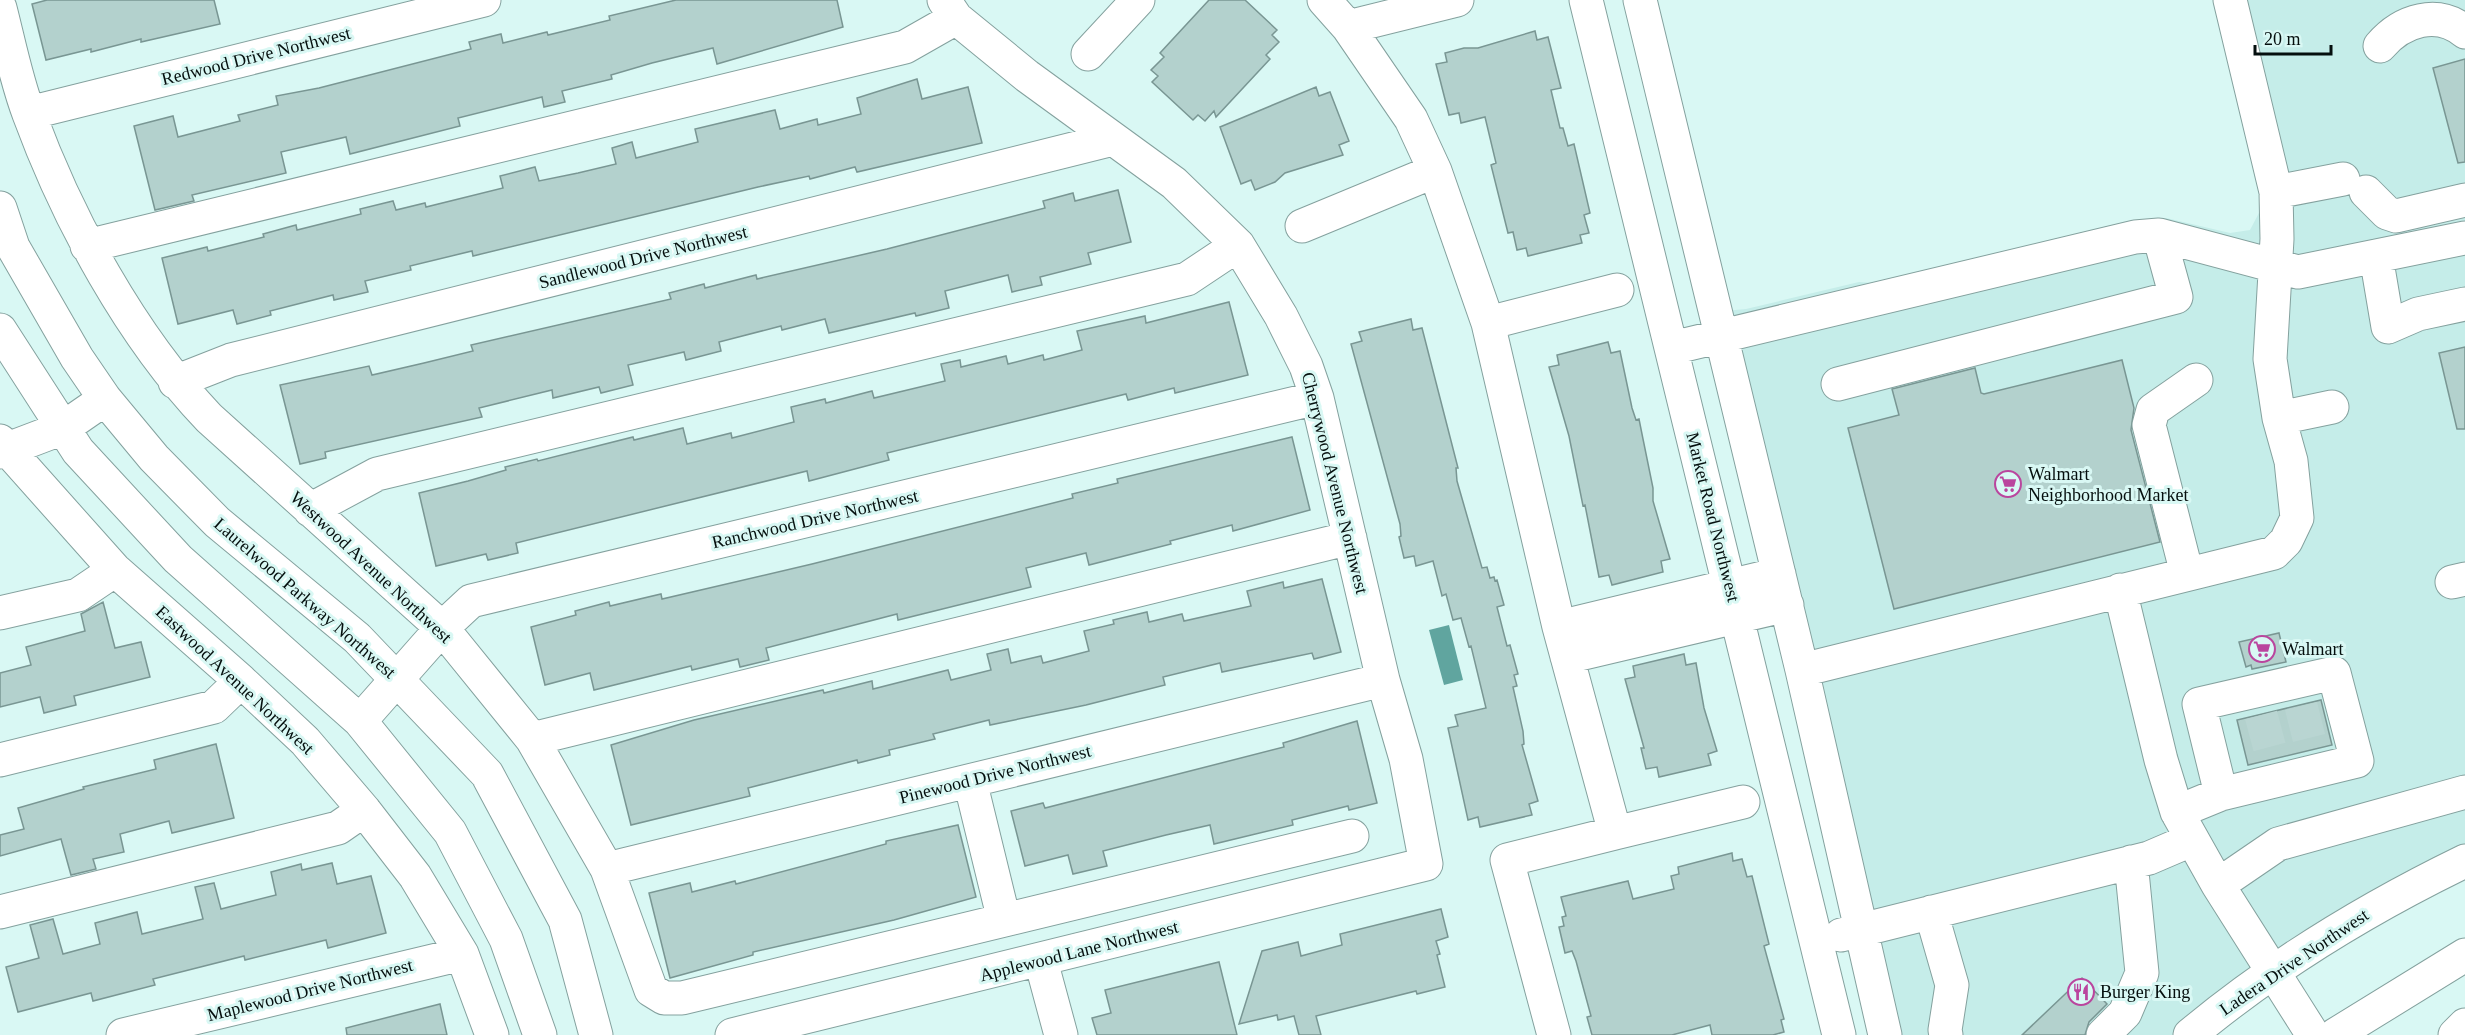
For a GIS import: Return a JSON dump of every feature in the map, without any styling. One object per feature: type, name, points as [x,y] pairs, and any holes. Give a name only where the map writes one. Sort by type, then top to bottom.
[{"type":"street","name":"Redwood Drive Northwest","points":[[28,113],[484,0]]},
{"type":"street","points":[[1088,54],[1138,0]]},
{"type":"street","points":[[1324,0],[1348,27],[1411,119],[1435,171],[1488,323],[1563,642],[1615,833]]},
{"type":"street","points":[[1348,27],[1457,0]]},
{"type":"street","name":"Market Road Northwest","points":[[1586,0],[1839,1035]]},
{"type":"street","points":[[1640,0],[1802,670],[1885,1035]]},
{"type":"street","points":[[1802,670],[2274,554],[2286,541],[2297,518],[2291,461],[2279,418],[2270,359],[2276,266],[2276,192],[2230,0]]},
{"type":"street","name":"Westwood Avenue Northwest","points":[[0,8],[28,113],[87,246],[175,382],[210,418],[442,628],[532,739],[607,869],[651,990],[664,998],[682,998],[1352,836]]},
{"type":"street","points":[[87,246],[905,47],[950,9]]},
{"type":"street","name":"Cherrywood Avenue Northwest","points":[[950,9],[1027,76],[1174,183],[1238,245],[1281,316],[1306,366],[1317,398],[1383,680],[1406,759],[1426,864]]},
{"type":"street","points":[[2380,46],[2392,32],[2431,18],[2453,22],[2465,32]]},
{"type":"street","name":"Sandlewood Drive Northwest","points":[[175,382],[231,360],[1113,139]]},
{"type":"street","points":[[1302,226],[1435,171]]},
{"type":"street","points":[[2276,192],[2355,185],[2387,213],[2396,216],[2465,200]]},
{"type":"street","name":"Laurelwood Parkway Northwest","points":[[0,208],[13,247],[78,358],[105,399],[153,458],[218,522],[357,638],[398,678],[486,774],[565,920],[596,1035]]},
{"type":"street","points":[[1672,348],[2135,237],[2159,235],[2298,272],[2465,238]]},
{"type":"street","points":[[1838,384],[2176,297],[2159,235]]},
{"type":"street","points":[[310,510],[377,474],[1187,279],[1238,245]]},
{"type":"street","points":[[2376,256],[2388,327],[2418,315],[2465,304]]},
{"type":"street","points":[[1488,323],[1617,290]]},
{"type":"street","points":[[0,330],[78,451],[178,559],[360,721],[450,832],[506,939],[540,1035]]},
{"type":"street","points":[[2187,574],[2149,425],[2153,410],[2196,380]]},
{"type":"street","name":"Ranchwood Drive Northwest","points":[[360,721],[442,628],[471,601],[1317,398]]},
{"type":"street","points":[[2,448],[63,428],[105,399]]},
{"type":"street","points":[[2279,418],[2332,407]]},
{"type":"street","name":"Eastwood Avenue Northwest","points":[[2,448],[115,570],[305,741],[364,810],[415,876],[462,954],[492,1035]]},
{"type":"street","points":[[532,739],[1350,538]]},
{"type":"street","points":[[0,613],[78,595],[115,570]]},
{"type":"street","points":[[1563,642],[1783,590]]},
{"type":"street","points":[[2120,590],[2161,760],[2184,826],[2217,885],[2251,934],[2272,972],[2313,1035]]},
{"type":"street","points":[[1816,941],[2149,858],[2221,794],[2276,770],[2314,761],[2357,760],[2334,673],[2298,694],[2259,703],[2199,704],[2221,794]]},
{"type":"street","name":"Pinewood Drive Northwest","points":[[607,869],[1383,680]]},
{"type":"street","points":[[0,760],[214,707],[241,681]]},
{"type":"street","points":[[970,781],[1004,920]]},
{"type":"street","points":[[2217,885],[2278,844],[2465,792]]},
{"type":"street","points":[[1554,1035],[1507,860],[1743,802]]},
{"type":"street","points":[[0,912],[338,828],[364,810]]},
{"type":"street","name":"Ladera Drive Northwest","points":[[2190,1035],[2272,972],[2330,933],[2413,886],[2465,861]]},
{"type":"street","points":[[2103,1035],[2126,1013],[2142,973],[2131,862]]},
{"type":"street","name":"Applewood Lane Northwest","points":[[732,1035],[1041,961],[1426,864]]},
{"type":"street","points":[[1931,912],[1952,985],[1946,1035]]},
{"type":"street","name":"Maplewood Drive Northwest","points":[[123,1035],[462,954]]},
{"type":"street","points":[[2335,1035],[2465,955]]},
{"type":"street","points":[[1041,961],[1060,1035]]},
{"type":"street","points":[[1950,999],[1954,1027],[1958,1035]]},
{"type":"shaded area","points":[[2214,0],[2465,0],[2465,848],[2215,1002],[2172,1035],[1898,1035],[1724,311],[1746,309],[1859,282],[1873,283],[2120,223],[2166,218],[2230,233],[2250,230],[2260,211],[2260,181]]},
{"type":"water","points":[[1449,625],[1463,680],[1444,685],[1429,630]]},
{"type":"building","points":[[47,0],[214,0],[220,24],[46,60],[32,4]]},
{"type":"building","points":[[676,0],[837,0],[843,27],[717,64],[713,48],[652,63],[611,75],[612,79],[562,91],[565,102],[544,107],[542,97],[458,118],[460,126],[350,154],[346,137],[281,152],[286,173],[192,195],[194,201],[155,210],[134,126],[173,116],[178,137],[240,121],[238,115],[278,105],[276,96],[319,88],[471,49],[469,42],[501,34],[503,43],[547,32],[548,35],[610,20],[609,16]]},
{"type":"building","points":[[1209,0],[1245,0],[1277,30],[1272,35],[1279,42],[1266,55],[1270,59],[1216,117],[1214,111],[1205,121],[1198,115],[1193,120],[1152,82],[1158,76],[1151,70],[1164,57],[1160,53]]},
{"type":"building","points":[[1535,31],[1537,40],[1548,37],[1561,88],[1551,90],[1560,128],[1563,128],[1568,146],[1574,144],[1590,213],[1584,215],[1589,233],[1580,235],[1582,243],[1528,256],[1526,248],[1517,250],[1513,232],[1508,233],[1491,165],[1496,163],[1485,117],[1461,123],[1459,113],[1449,115],[1436,64],[1447,62],[1445,53],[1464,48],[1478,48]]},
{"type":"building","points":[[2465,59],[2465,162],[2458,163],[2433,68]]},
{"type":"building","points":[[917,79],[922,99],[968,87],[982,143],[857,172],[855,167],[810,179],[809,176],[473,256],[472,251],[410,266],[411,270],[365,281],[368,292],[334,300],[333,295],[270,311],[271,315],[237,324],[233,310],[178,324],[162,258],[207,247],[208,251],[264,237],[263,234],[296,225],[297,230],[361,214],[360,209],[393,201],[396,210],[425,203],[426,207],[503,188],[500,176],[535,167],[539,181],[616,164],[612,148],[632,142],[636,158],[698,142],[695,129],[775,110],[780,129],[817,119],[818,125],[861,114],[857,98]]},
{"type":"building","points":[[1316,87],[1319,96],[1330,92],[1349,141],[1339,145],[1343,155],[1285,173],[1275,182],[1255,190],[1251,180],[1241,184],[1220,127]]},
{"type":"building","points":[[1118,190],[1131,242],[1088,253],[1091,264],[1040,277],[1042,285],[1012,292],[1008,275],[945,291],[949,308],[916,316],[915,313],[829,333],[825,319],[782,330],[781,326],[719,342],[721,351],[686,360],[684,352],[628,365],[633,385],[601,393],[599,387],[553,398],[552,390],[479,408],[482,417],[325,452],[326,458],[300,464],[280,385],[369,366],[372,375],[424,363],[473,351],[471,345],[671,299],[669,293],[704,284],[705,288],[756,275],[757,279],[887,249],[1045,208],[1043,201],[1073,193],[1075,201]]},
{"type":"building","points":[[1229,302],[1248,375],[1175,393],[1174,388],[1128,400],[1126,394],[887,453],[889,460],[809,481],[807,471],[516,543],[518,553],[488,560],[486,554],[436,566],[419,493],[468,481],[506,470],[505,467],[537,459],[538,461],[633,437],[634,440],[683,428],[687,444],[731,433],[732,438],[794,422],[791,407],[825,399],[826,403],[872,391],[874,398],[945,381],[941,364],[960,360],[961,367],[1006,356],[1008,364],[1043,355],[1044,360],[1082,350],[1077,331],[1145,316],[1146,323]]},
{"type":"building","points":[[1411,319],[1413,330],[1422,328],[1458,468],[1456,468],[1457,481],[1482,568],[1487,567],[1490,578],[1494,577],[1495,581],[1497,580],[1504,605],[1497,607],[1507,646],[1510,645],[1518,674],[1514,675],[1517,686],[1513,687],[1523,731],[1524,744],[1522,745],[1538,801],[1529,804],[1532,815],[1480,827],[1478,817],[1468,820],[1448,728],[1458,726],[1455,715],[1486,708],[1471,646],[1469,647],[1461,618],[1453,620],[1446,594],[1442,596],[1433,561],[1416,566],[1414,556],[1404,558],[1399,537],[1401,536],[1400,524],[1351,344],[1362,341],[1359,332]]},
{"type":"building","points":[[1608,342],[1611,353],[1620,351],[1632,408],[1636,420],[1639,419],[1653,488],[1653,501],[1670,559],[1661,561],[1663,572],[1612,585],[1609,575],[1599,577],[1569,436],[1549,367],[1559,365],[1557,355]]},
{"type":"building","points":[[2465,347],[2465,429],[2457,429],[2439,353]]},
{"type":"building","name":"Walmart Neighborhood Market","points":[[2122,360],[2134,408],[2131,430],[2160,542],[1894,609],[1848,428],[1899,415],[1892,389],[1975,368],[1981,393],[1984,394]]},
{"type":"building","points":[[1292,437],[1310,510],[1233,531],[1232,525],[1170,541],[1171,544],[1089,565],[1086,553],[1026,568],[1031,587],[898,620],[897,614],[766,648],[769,660],[740,667],[738,659],[692,670],[691,666],[594,690],[590,673],[545,685],[531,627],[576,615],[575,611],[609,602],[610,606],[661,594],[662,599],[812,564],[1073,498],[1072,494],[1118,483],[1117,479]]},
{"type":"building","points":[[1322,579],[1341,652],[1314,659],[1312,653],[1222,672],[1220,663],[1163,677],[1165,685],[1086,705],[990,725],[989,720],[933,734],[935,739],[889,750],[890,755],[858,763],[857,760],[748,788],[750,796],[631,825],[611,745],[694,720],[823,690],[824,693],[872,681],[873,689],[948,670],[951,680],[991,670],[987,654],[1008,649],[1011,663],[1041,656],[1043,663],[1089,651],[1084,631],[1114,624],[1113,620],[1147,612],[1149,622],[1182,614],[1184,621],[1251,606],[1247,591],[1283,582],[1284,588]]},
{"type":"building","points":[[103,602],[115,648],[141,642],[150,677],[74,696],[76,705],[44,713],[40,697],[0,707],[0,673],[31,665],[26,647],[85,631],[81,614]]},
{"type":"building","name":"Walmart","points":[[2279,633],[2286,662],[2252,669],[2251,665],[2246,667],[2239,642]]},
{"type":"building","points":[[1684,654],[1686,665],[1696,663],[1704,708],[1717,751],[1708,754],[1711,765],[1659,777],[1657,767],[1646,769],[1641,748],[1644,748],[1625,679],[1635,677],[1633,666]]},
{"type":"building","name":"Walmart","points":[[2321,700],[2332,745],[2248,765],[2237,720]]},
{"type":"building","points":[[1357,721],[1377,803],[1349,810],[1348,806],[1292,820],[1293,825],[1214,844],[1210,825],[1166,835],[1103,851],[1107,866],[1073,874],[1068,855],[1025,866],[1011,811],[1043,803],[1045,808],[1284,747],[1283,743]]},
{"type":"building","points":[[216,744],[234,818],[172,833],[169,821],[120,834],[124,852],[93,859],[96,869],[71,875],[61,839],[0,856],[0,835],[24,829],[18,808],[84,789],[83,787],[156,769],[154,760]]},
{"type":"building","points":[[958,825],[976,897],[894,920],[753,952],[753,955],[670,978],[649,893],[690,883],[692,892],[735,881],[736,884],[886,844],[886,841]]},
{"type":"building","points":[[1732,853],[1733,861],[1742,859],[1747,877],[1752,876],[1769,944],[1764,946],[1784,1019],[1781,1020],[1784,1032],[1773,1035],[1712,1035],[1710,1025],[1672,1035],[1592,1035],[1587,1017],[1591,1016],[1576,961],[1572,951],[1565,953],[1559,927],[1564,926],[1562,917],[1566,916],[1561,897],[1628,881],[1633,899],[1674,889],[1671,876],[1679,874],[1678,867]]},
{"type":"building","points":[[332,863],[337,884],[371,876],[386,933],[328,948],[326,940],[245,960],[244,956],[153,979],[155,985],[93,1001],[91,993],[18,1012],[6,967],[39,958],[30,925],[53,919],[63,954],[100,944],[95,923],[137,912],[142,934],[203,919],[195,887],[214,883],[221,909],[276,895],[271,872],[301,864],[302,870]]},
{"type":"building","points":[[1441,909],[1448,937],[1436,941],[1445,987],[1417,994],[1416,991],[1316,1016],[1321,1035],[1299,1035],[1294,1016],[1278,1020],[1277,1015],[1239,1024],[1262,951],[1298,942],[1301,956],[1342,945],[1340,934]]},
{"type":"building","points":[[1219,962],[1237,1035],[1097,1035],[1092,1018],[1111,1013],[1105,990]]},
{"type":"building","name":"Burger King","points":[[2082,978],[2107,1004],[2089,1022],[2085,1035],[2022,1035]]},
{"type":"building","points":[[440,1004],[447,1035],[347,1035],[346,1028]]},
{"type":"tunnel","points":[[2301,706],[2312,750]]},
{"type":"tunnel","points":[[2261,715],[2273,760]]},
{"type":"place","name":"Walmart Neighborhood Market","points":[[2008,484]]},
{"type":"place","name":"Walmart","points":[[2262,649]]},
{"type":"place","name":"Burger King","points":[[2081,992]]}]
